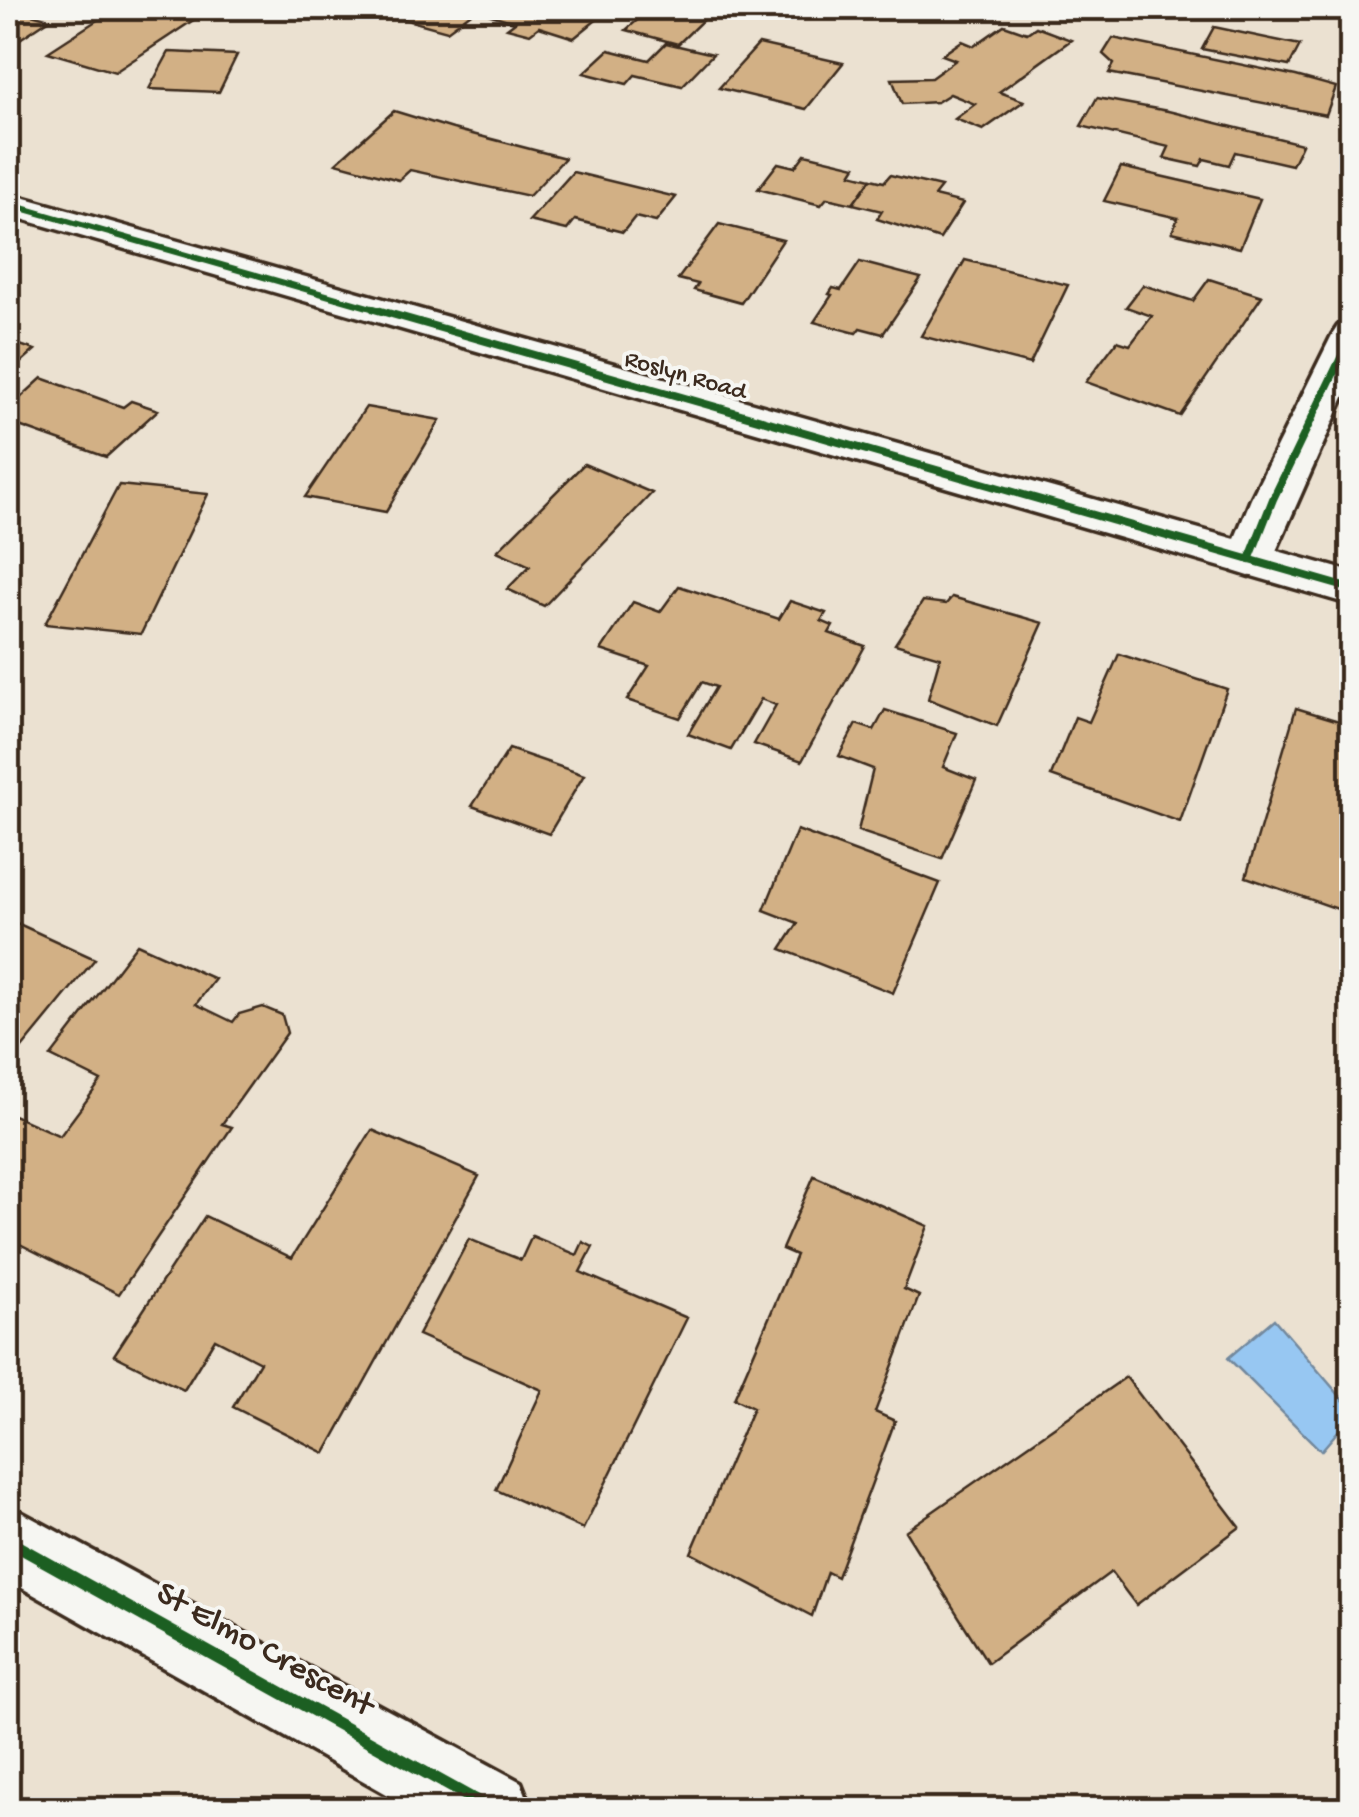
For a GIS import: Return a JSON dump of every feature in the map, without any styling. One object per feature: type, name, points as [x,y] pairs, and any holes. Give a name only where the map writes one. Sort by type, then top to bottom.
[{"type":"street","name":"Roslyn Road","points":[[8,204],[1352,590]]},
{"type":"street","points":[[1249,560],[1273,498],[1352,335]]},
{"type":"street","name":"St Elmo Crescent","points":[[8,1540],[493,1810]]},
{"type":"water","points":[[1274,1319],[1351,1409],[1351,1416],[1321,1451],[1228,1358]]},
{"type":"building","points":[[136,8],[207,11],[115,72],[48,52],[105,15],[118,19]]},
{"type":"building","points":[[478,8],[447,31],[374,11]]},
{"type":"building","points":[[501,8],[611,8],[574,38],[539,27],[530,34],[507,28],[515,22],[491,15]]},
{"type":"building","points":[[651,8],[706,17],[678,44],[626,30]]},
{"type":"building","points":[[20,11],[50,19],[8,47],[8,20]]},
{"type":"building","points":[[1004,25],[1027,33],[1036,27],[1071,40],[999,92],[1024,101],[983,130],[955,119],[975,104],[950,94],[937,102],[902,104],[892,79],[931,78],[956,60],[942,55],[962,41],[974,46]]},
{"type":"building","points":[[1214,27],[1300,45],[1289,66],[1202,49]]},
{"type":"building","points":[[1113,38],[1336,87],[1326,115],[1109,73],[1114,64],[1103,54]]},
{"type":"building","points":[[666,43],[713,54],[682,86],[635,75],[627,84],[584,73],[609,50],[649,60]]},
{"type":"building","points":[[759,44],[843,63],[806,109],[719,88]]},
{"type":"building","points":[[169,52],[237,55],[219,92],[149,89]]},
{"type":"building","points":[[1097,98],[1302,144],[1292,165],[1235,152],[1229,165],[1204,159],[1200,166],[1164,158],[1169,147],[1081,126]]},
{"type":"building","points":[[394,111],[565,158],[529,196],[410,170],[399,180],[336,163]]},
{"type":"building","points":[[805,154],[856,166],[851,174],[871,179],[853,204],[827,198],[821,205],[758,189],[778,163],[795,167]]},
{"type":"building","points":[[1121,167],[1260,199],[1240,248],[1172,232],[1178,218],[1104,201]]},
{"type":"building","points":[[573,172],[676,197],[656,222],[635,217],[623,232],[575,220],[567,230],[529,221]]},
{"type":"building","points":[[890,175],[941,187],[934,196],[963,203],[940,239],[877,219],[882,211],[853,204],[871,179],[884,182]]},
{"type":"building","points":[[719,224],[783,240],[741,303],[694,290],[698,284],[678,279]]},
{"type":"building","points":[[965,260],[1068,285],[1030,364],[921,336]]},
{"type":"building","points":[[860,262],[921,278],[883,334],[860,328],[856,333],[814,322],[833,288],[841,290]]},
{"type":"building","points":[[1209,279],[1262,296],[1180,416],[1086,382],[1117,341],[1130,345],[1152,316],[1126,307],[1143,285],[1193,301]]},
{"type":"building","points":[[8,341],[35,350],[8,374]]},
{"type":"building","points":[[42,378],[123,407],[131,401],[158,410],[106,457],[8,422],[8,409]]},
{"type":"building","points":[[366,407],[440,420],[386,512],[305,497]]},
{"type":"building","points":[[584,464],[652,493],[544,606],[507,589],[530,566],[497,551]]},
{"type":"building","points":[[119,485],[208,494],[141,634],[45,624]]},
{"type":"building","points":[[679,586],[779,619],[790,601],[826,613],[821,621],[833,626],[829,633],[865,646],[802,761],[754,744],[776,705],[761,699],[731,750],[688,734],[716,687],[702,682],[680,718],[627,700],[649,666],[601,650],[633,602],[660,612]]},
{"type":"building","points":[[952,597],[1043,623],[997,726],[928,699],[940,657],[895,644],[923,601],[946,604]]},
{"type":"building","points":[[1119,654],[1227,689],[1180,822],[1051,776],[1075,717],[1089,722]]},
{"type":"building","points":[[1296,708],[1352,725],[1352,914],[1246,877]]},
{"type":"building","points":[[885,710],[957,733],[943,767],[976,780],[942,859],[858,831],[873,769],[839,756],[856,724],[874,730]]},
{"type":"building","points":[[509,749],[584,775],[549,834],[472,806]]},
{"type":"building","points":[[797,830],[940,883],[893,993],[781,949],[798,923],[764,910]]},
{"type":"building","points":[[8,919],[95,959],[8,1065]]},
{"type":"building","points":[[137,944],[215,979],[196,1004],[233,1022],[239,1014],[263,1007],[282,1015],[287,1033],[222,1124],[232,1127],[119,1294],[8,1238],[8,1118],[11,1114],[60,1136],[101,1081],[51,1056]]},
{"type":"building","points":[[372,1130],[479,1176],[325,1453],[233,1407],[260,1362],[215,1339],[184,1390],[114,1355],[205,1216],[292,1258]]},
{"type":"building","points":[[814,1176],[928,1226],[904,1289],[919,1296],[875,1412],[895,1421],[837,1577],[827,1572],[812,1616],[691,1553],[753,1408],[734,1399],[796,1255],[782,1249]]},
{"type":"building","points":[[532,1236],[577,1255],[583,1242],[593,1247],[580,1272],[687,1318],[583,1529],[496,1490],[542,1390],[418,1335],[469,1239],[521,1260]]},
{"type":"building","points":[[1126,1377],[1240,1527],[1136,1605],[1111,1572],[988,1663],[905,1531]]},
{"type":"cycle path","points":[[8,204],[1352,589]]},
{"type":"cycle path","points":[[1249,560],[1273,499],[1352,335]]},
{"type":"cycle path","points":[[8,1541],[493,1810]]}]
